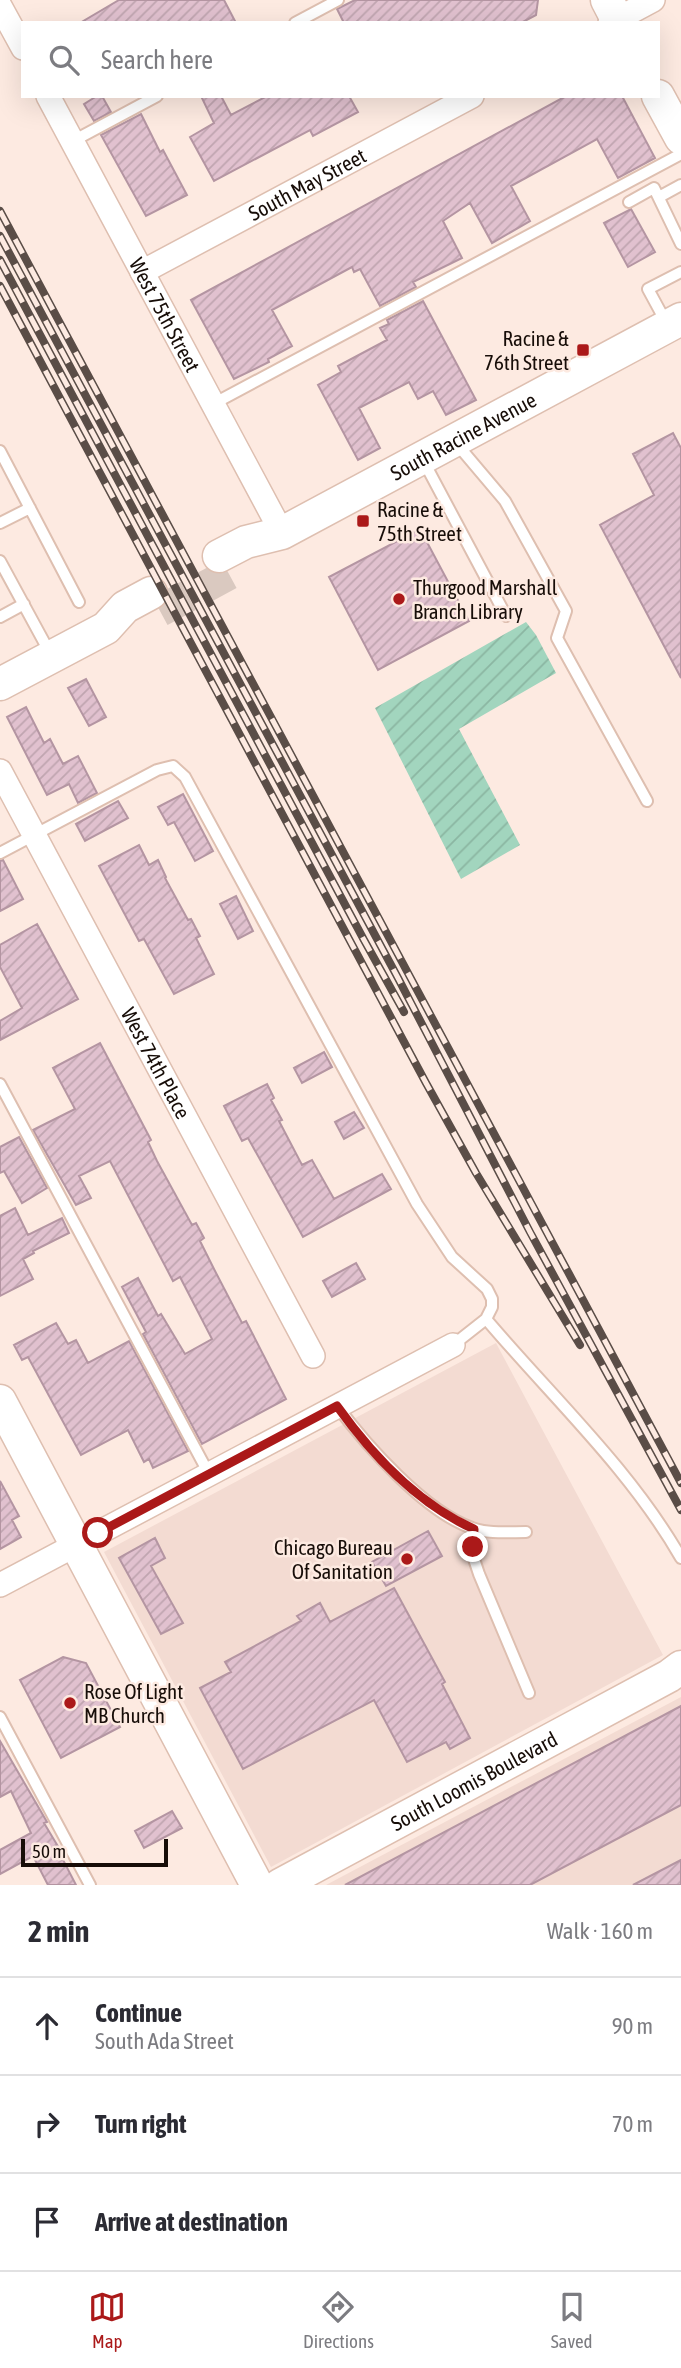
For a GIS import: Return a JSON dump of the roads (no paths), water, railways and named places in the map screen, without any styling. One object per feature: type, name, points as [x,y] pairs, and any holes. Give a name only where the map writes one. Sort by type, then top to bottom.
[{"type":"street","points":[[613,16],[653,0]]},
{"type":"street","points":[[4,7],[21,44]]},
{"type":"street","name":"West 75th Street","points":[[49,98],[282,533]]},
{"type":"street","name":"South May Street","points":[[142,272],[468,98]]},
{"type":"street","points":[[659,98],[681,138]]},
{"type":"street","name":"South Racine Avenue","points":[[224,565],[246,542],[282,533],[674,323]]},
{"type":"street","points":[[0,684],[106,628],[125,607],[156,602]]},
{"type":"street","name":"West 74th Place","points":[[0,771],[313,1356]]},
{"type":"street","points":[[0,1585],[453,1345]]},
{"type":"street","points":[[0,1401],[257,1885]]},
{"type":"street","name":"South Loomis Boulevard","points":[[280,1885],[677,1672]]},
{"type":"lane","points":[[299,21],[338,0]]},
{"type":"lane","points":[[72,141],[153,98]]},
{"type":"lane","points":[[213,404],[681,154]]},
{"type":"lane","points":[[659,197],[681,185]]},
{"type":"lane","points":[[629,202],[654,188],[681,244]]},
{"type":"lane","points":[[674,323],[648,289],[678,274],[681,286]]},
{"type":"lane","points":[[454,440],[505,501],[566,611],[557,638],[647,801]]},
{"type":"lane","points":[[0,451],[79,602]]},
{"type":"lane","points":[[422,458],[506,615]]},
{"type":"lane","points":[[0,523],[30,508]]},
{"type":"lane","points":[[0,561],[52,657]]},
{"type":"lane","points":[[0,617],[24,604]]},
{"type":"lane","points":[[0,853],[157,770],[173,766],[178,769],[185,777],[416,1203],[452,1257],[487,1289],[492,1299],[492,1307],[486,1319],[453,1345]]},
{"type":"lane","points":[[0,1084],[209,1474]]},
{"type":"lane","points":[[486,1319],[640,1497],[681,1558]]},
{"type":"lane","points":[[337,1406],[382,1460],[438,1508],[474,1529],[526,1532]]},
{"type":"lane","points":[[474,1529],[473,1556],[478,1573],[529,1693]]},
{"type":"lane","points":[[0,1717],[90,1885]]},
{"type":"tunnel","points":[[160,611],[229,574]]},
{"type":"railway","points":[[0,211],[681,1483]]},
{"type":"railway","points":[[0,236],[398,978],[530,1232],[681,1510]]},
{"type":"railway","points":[[0,260],[404,1012]]},
{"type":"railway","points":[[0,286],[426,1083],[476,1173],[580,1345]]},
{"type":"place","name":"Racine & 76th Street","points":[[583,350]]},
{"type":"place","name":"Racine & 75th Street","points":[[363,521]]},
{"type":"place","name":"Thurgood Marshall Branch Library","points":[[399,599]]},
{"type":"place","name":"Chicago Bureau Of Sanitation","points":[[407,1559]]},
{"type":"place","name":"Rose Of Light MB Church","points":[[70,1703]]}]
